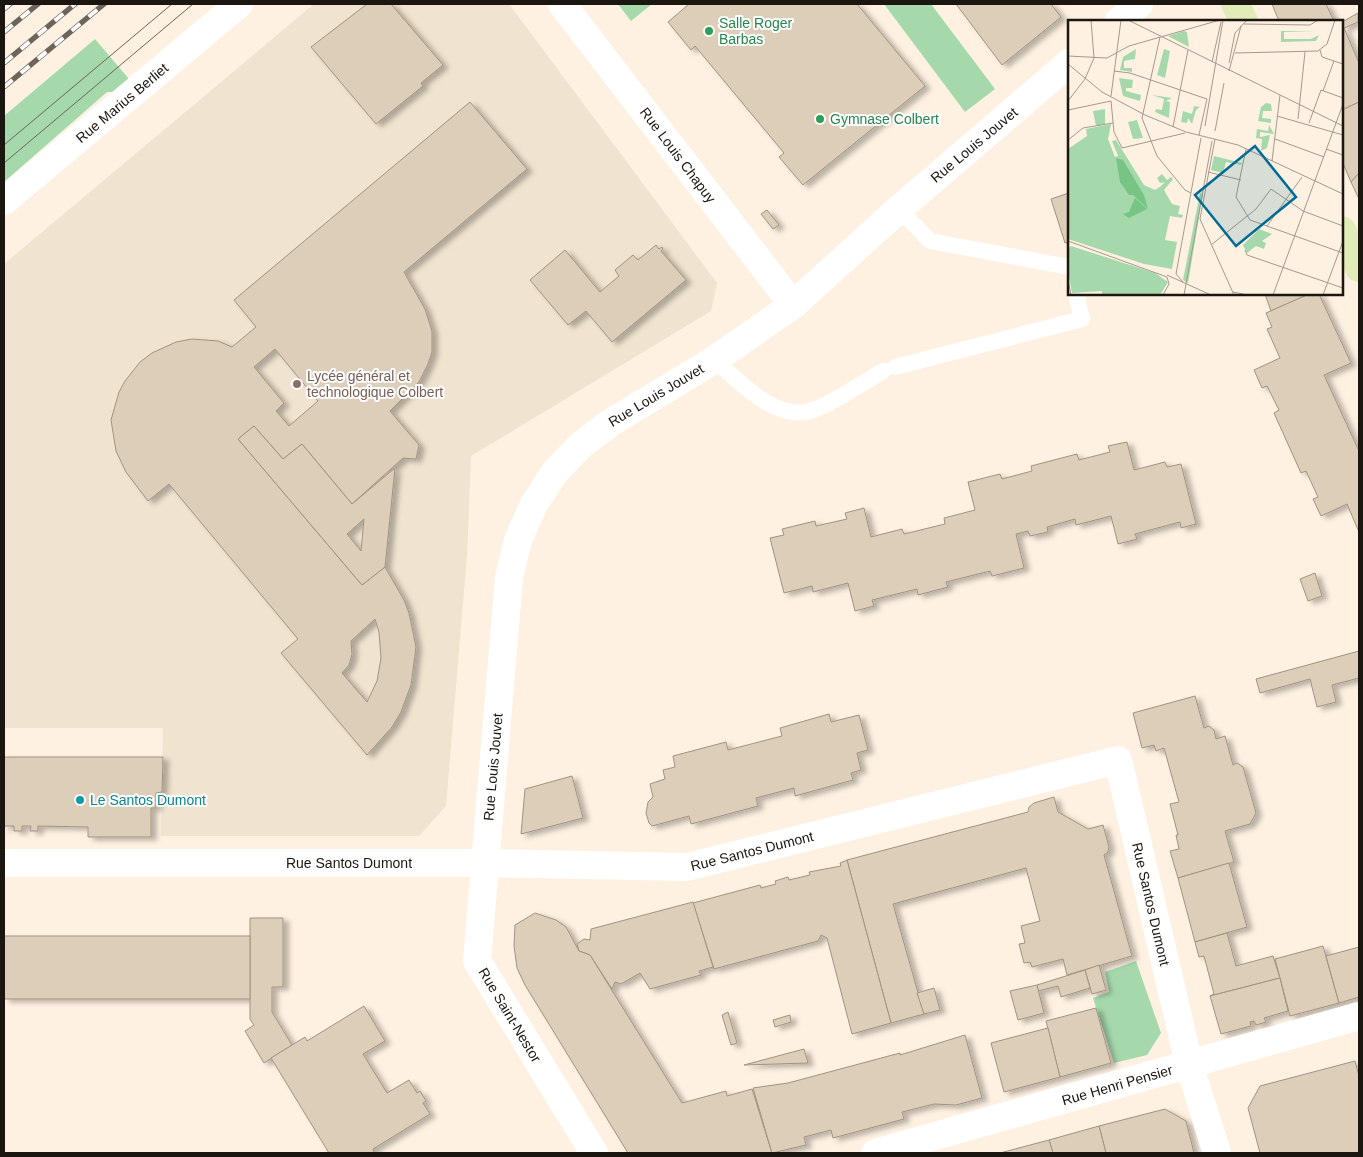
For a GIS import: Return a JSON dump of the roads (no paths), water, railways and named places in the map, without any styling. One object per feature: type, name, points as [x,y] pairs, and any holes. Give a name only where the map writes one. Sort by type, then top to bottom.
[{"type":"main road","points":[[1235,4],[1243,20]]},
{"type":"main road","points":[[1343,232],[1359,268]]},
{"type":"street","name":"Rue Marius Berliet","points":[[4,201],[239,4]]},
{"type":"street","name":"Rue Louis Chapuy","points":[[562,4],[793,305]]},
{"type":"street","points":[[1120,20],[1139,4]]},
{"type":"street","name":"Rue Louis Jouvet","points":[[484,863],[512,559],[526,520],[550,479],[581,445],[610,423],[714,360],[793,305],[899,209],[1068,64]]},
{"type":"street","name":"Rue Santos Dumont","points":[[4,863],[484,863],[687,867],[1118,760],[1188,1064]]},
{"type":"street","name":"Rue Saint-Nestor","points":[[484,863],[477,961],[594,1153]]},
{"type":"street","name":"Rue Henri Pensier","points":[[874,1153],[1359,1016]]},
{"type":"street","points":[[1188,1064],[1217,1153]]},
{"type":"lane","points":[[899,209],[930,241],[1068,267]]},
{"type":"lane","points":[[714,360],[755,394],[779,409],[795,413],[816,410],[889,369],[1082,319],[1076,295]]},
{"type":"tram line","points":[[4,145],[172,4]]},
{"type":"tram line","points":[[4,163],[193,4]]},
{"type":"railway","points":[[4,9],[10,4]]},
{"type":"railway","points":[[4,32],[38,4]]},
{"type":"railway","points":[[4,63],[75,4]]},
{"type":"railway","points":[[4,87],[104,4]]},
{"type":"place","name":"Salle Roger Barbas","points":[[709,31]]},
{"type":"place","name":"Gymnase Colbert","points":[[820,119]]},
{"type":"place","name":"Lycée général et technologique Colbert","points":[[297,384]]},
{"type":"place","name":"Le Santos Dumont","points":[[80,800]]}]
